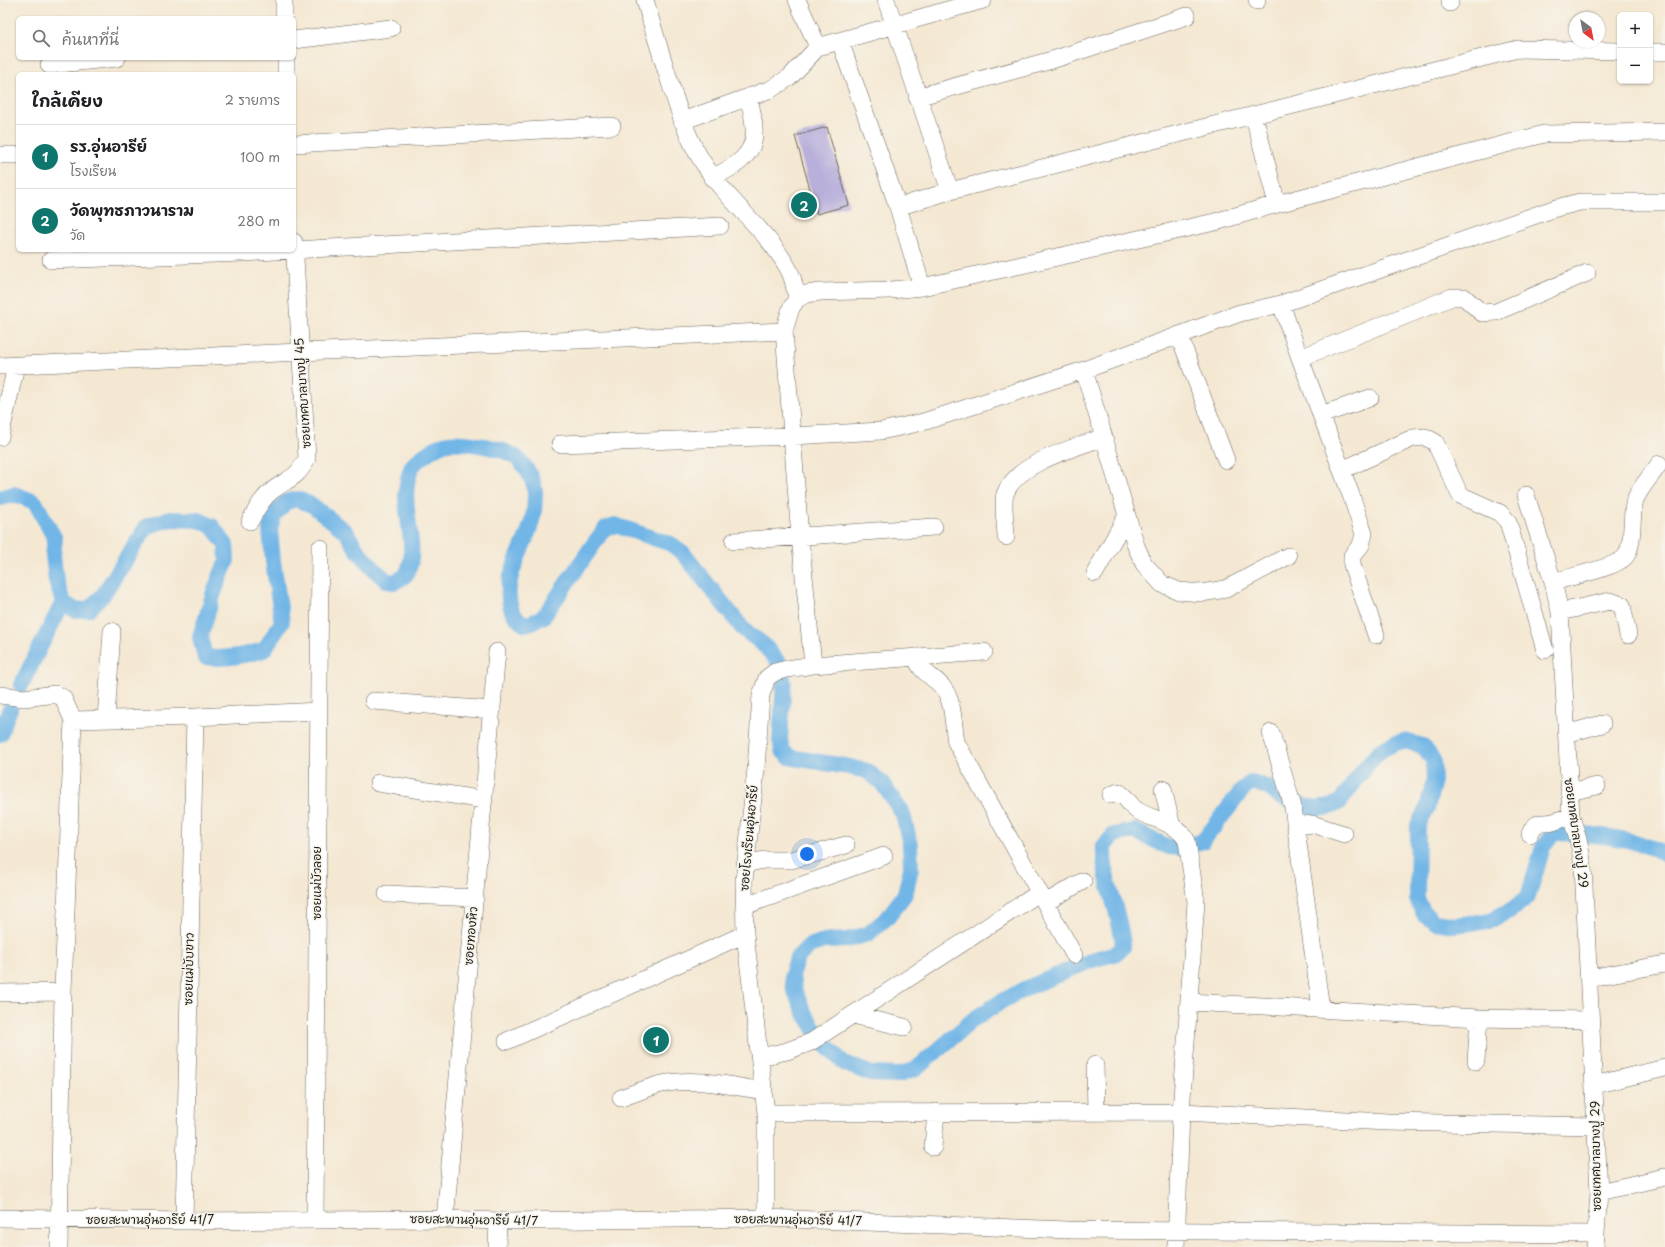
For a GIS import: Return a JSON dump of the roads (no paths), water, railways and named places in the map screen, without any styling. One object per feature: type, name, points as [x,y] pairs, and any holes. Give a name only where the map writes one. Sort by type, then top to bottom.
[{"type":"street","points":[[284,0],[284,16]]},
{"type":"street","points":[[645,0],[682,121],[693,146],[712,178],[764,236],[790,271],[794,281],[797,299]]},
{"type":"street","points":[[797,0],[818,47]]},
{"type":"street","points":[[886,0],[917,97],[950,191]]},
{"type":"street","points":[[682,121],[771,89],[790,77],[818,47],[893,24],[983,0]]},
{"type":"street","points":[[917,97],[1052,60],[1187,16]]},
{"type":"street","points":[[296,40],[390,28]]},
{"type":"street","points":[[840,41],[898,207],[922,287]]},
{"type":"street","points":[[898,207],[950,191],[1518,49],[1617,51]]},
{"type":"street","points":[[1653,52],[1665,52]]},
{"type":"street","points":[[49,65],[98,60]]},
{"type":"street","points":[[286,60],[286,72]]},
{"type":"street","points":[[712,178],[726,171],[741,160],[751,149],[754,135],[749,97]]},
{"type":"street","points":[[1254,116],[1277,204]]},
{"type":"street","points":[[296,144],[612,126]]},
{"type":"street","points":[[813,665],[800,537],[784,332],[788,317],[797,299],[806,294],[820,292],[922,287],[1214,222],[1544,134],[1665,132]]},
{"type":"street","points":[[0,155],[16,155]]},
{"type":"street","points":[[560,444],[793,436],[881,431],[923,422],[1084,370],[1240,314],[1281,304],[1556,208],[1580,202],[1665,202]]},
{"type":"street","points":[[296,250],[720,226]]},
{"type":"street","points":[[51,260],[245,252]]},
{"type":"street","name":"ซอยเทศบาลบางปู 45","points":[[250,521],[261,501],[272,490],[301,471],[307,458],[294,252]]},
{"type":"street","points":[[1300,358],[1452,297],[1464,297],[1482,313],[1496,312],[1587,273]]},
{"type":"street","points":[[1281,304],[1364,534],[1361,545],[1352,556],[1352,565],[1376,635]]},
{"type":"street","points":[[0,437],[8,366],[300,352],[784,332]]},
{"type":"street","points":[[1180,335],[1226,460]]},
{"type":"street","points":[[1084,370],[1136,546],[1144,564],[1162,584],[1179,591],[1201,594],[1226,589],[1288,556]]},
{"type":"street","points":[[1321,415],[1370,398]]},
{"type":"street","points":[[1006,537],[1005,495],[1013,481],[1026,469],[1042,460],[1104,437]]},
{"type":"street","points":[[1342,470],[1413,438],[1425,437],[1434,442],[1460,495],[1500,513],[1508,522],[1545,650]]},
{"type":"street","points":[[1553,582],[1615,564],[1626,556],[1631,541],[1632,512],[1636,498],[1659,464]]},
{"type":"street","name":"ซอยเทศบาลบางปู 29","points":[[1526,496],[1553,582],[1560,612],[1571,816],[1579,843],[1583,866],[1599,1192],[1596,1240]]},
{"type":"street","points":[[1094,574],[1127,516]]},
{"type":"street","points":[[734,541],[934,527]]},
{"type":"street","name":"ซอยแม่บัวลอย","points":[[315,1219],[320,548]]},
{"type":"street","points":[[1560,612],[1610,601],[1622,605],[1628,634]]},
{"type":"street","points":[[106,719],[112,631]]},
{"type":"street","name":"ซอยทองหิว","points":[[445,1219],[497,652]]},
{"type":"street","name":"ซอยโรงเรียนอุ่นอารีย์","points":[[766,1218],[766,1113],[745,934],[744,906],[746,864],[756,769],[761,694],[767,678],[781,671],[813,665],[984,652]]},
{"type":"street","points":[[916,657],[921,669],[945,690],[950,703],[956,742],[1074,955]]},
{"type":"street","points":[[0,695],[24,698],[56,694],[63,698],[72,720],[63,992],[59,1247]]},
{"type":"street","points":[[373,701],[492,710]]},
{"type":"street","points":[[72,720],[195,718],[318,711]]},
{"type":"street","name":"ซอยแม่บับขาว","points":[[184,1221],[195,718]]},
{"type":"street","points":[[1566,734],[1602,724]]},
{"type":"street","points":[[1270,733],[1291,800],[1297,826],[1321,1009]]},
{"type":"street","points":[[378,783],[484,800]]},
{"type":"street","points":[[1569,792],[1597,786]]},
{"type":"street","points":[[1163,789],[1172,827]]},
{"type":"street","points":[[1111,795],[1118,792],[1123,794],[1130,806],[1137,811],[1172,827],[1184,836],[1188,849],[1196,902],[1182,1112],[1176,1239]]},
{"type":"street","points":[[1530,834],[1534,826],[1542,822],[1551,823],[1571,816]]},
{"type":"street","points":[[1297,826],[1312,824],[1344,834]]},
{"type":"street","points":[[746,864],[764,860],[791,860],[846,845]]},
{"type":"street","points":[[744,906],[884,856]]},
{"type":"street","points":[[760,1057],[787,1051],[818,1038],[1042,898],[1083,882]]},
{"type":"street","points":[[387,894],[475,898]]},
{"type":"street","points":[[507,1041],[745,934]]},
{"type":"street","points":[[1589,978],[1665,964]]},
{"type":"street","points":[[0,993],[63,992]]},
{"type":"street","points":[[1189,1002],[1480,1018],[1590,1020]]},
{"type":"street","points":[[853,1015],[904,1027]]},
{"type":"street","points":[[1476,1061],[1480,1018]]},
{"type":"street","points":[[1096,1065],[1096,1112]]},
{"type":"street","points":[[1594,1084],[1665,1068]]},
{"type":"street","points":[[621,1098],[663,1084],[689,1081],[708,1082],[764,1091]]},
{"type":"street","points":[[933,1147],[936,1112]]},
{"type":"street","points":[[766,1113],[1182,1112],[1388,1122],[1596,1126]]},
{"type":"street","points":[[1599,1192],[1665,1177]]},
{"type":"street","name":"ซอยสะพานอุ่นอารีย์ 41/7","points":[[0,1218],[184,1221],[315,1219],[445,1219],[498,1221],[766,1218],[1067,1230],[1176,1239],[1596,1240]]},
{"type":"street","points":[[497,1247],[498,1221]]},
{"type":"waterway","points":[[0,498],[14,494],[35,502],[55,539],[53,555],[56,581],[63,602],[75,610],[89,609],[103,595],[147,526],[170,519],[199,520],[212,526],[226,545],[227,560],[214,592],[200,637],[205,657],[212,658],[250,654],[264,650],[282,622],[270,529],[274,515],[286,502],[297,499],[312,505],[346,532],[358,551],[387,581],[395,582],[405,576],[410,563],[411,552],[411,539],[406,500],[411,468],[432,450],[444,444],[460,443],[481,445],[511,454],[524,465],[530,475],[535,490],[534,510],[528,533],[512,571],[509,591],[509,601],[513,613],[524,624],[533,622],[544,616],[606,528],[615,525],[671,544],[683,553],[743,629],[764,645],[779,663],[784,684],[780,740],[782,750],[789,757],[867,771],[882,783],[903,814],[910,845],[911,868],[905,894],[888,917],[868,934],[847,940],[824,941],[809,946],[797,958],[792,975],[794,990],[805,1014],[825,1045],[844,1063],[871,1074],[898,1075],[916,1069],[974,1019],[1002,1001],[1029,987],[1095,959],[1117,953],[1123,947],[1122,934],[1106,871],[1104,846],[1114,835],[1134,831],[1169,847],[1180,848],[1203,841],[1244,788],[1252,782],[1267,787],[1280,797],[1307,807],[1317,809],[1330,807],[1340,802],[1366,766],[1381,750],[1395,743],[1404,741],[1423,746],[1433,760],[1434,781],[1427,808],[1418,825],[1417,899],[1424,914],[1435,922],[1454,925],[1489,921],[1511,910],[1528,897],[1543,847],[1553,833],[1611,837],[1639,843],[1665,854]]},
{"type":"waterway","points":[[21,685],[63,602]]},
{"type":"waterway","points":[[0,734],[10,709]]},
{"type":"place","name":"วัดพุทธภาวนาราม","points":[[804,205]]},
{"type":"place","name":"รร.อุ่นอารีย์","points":[[656,1040]]}]
